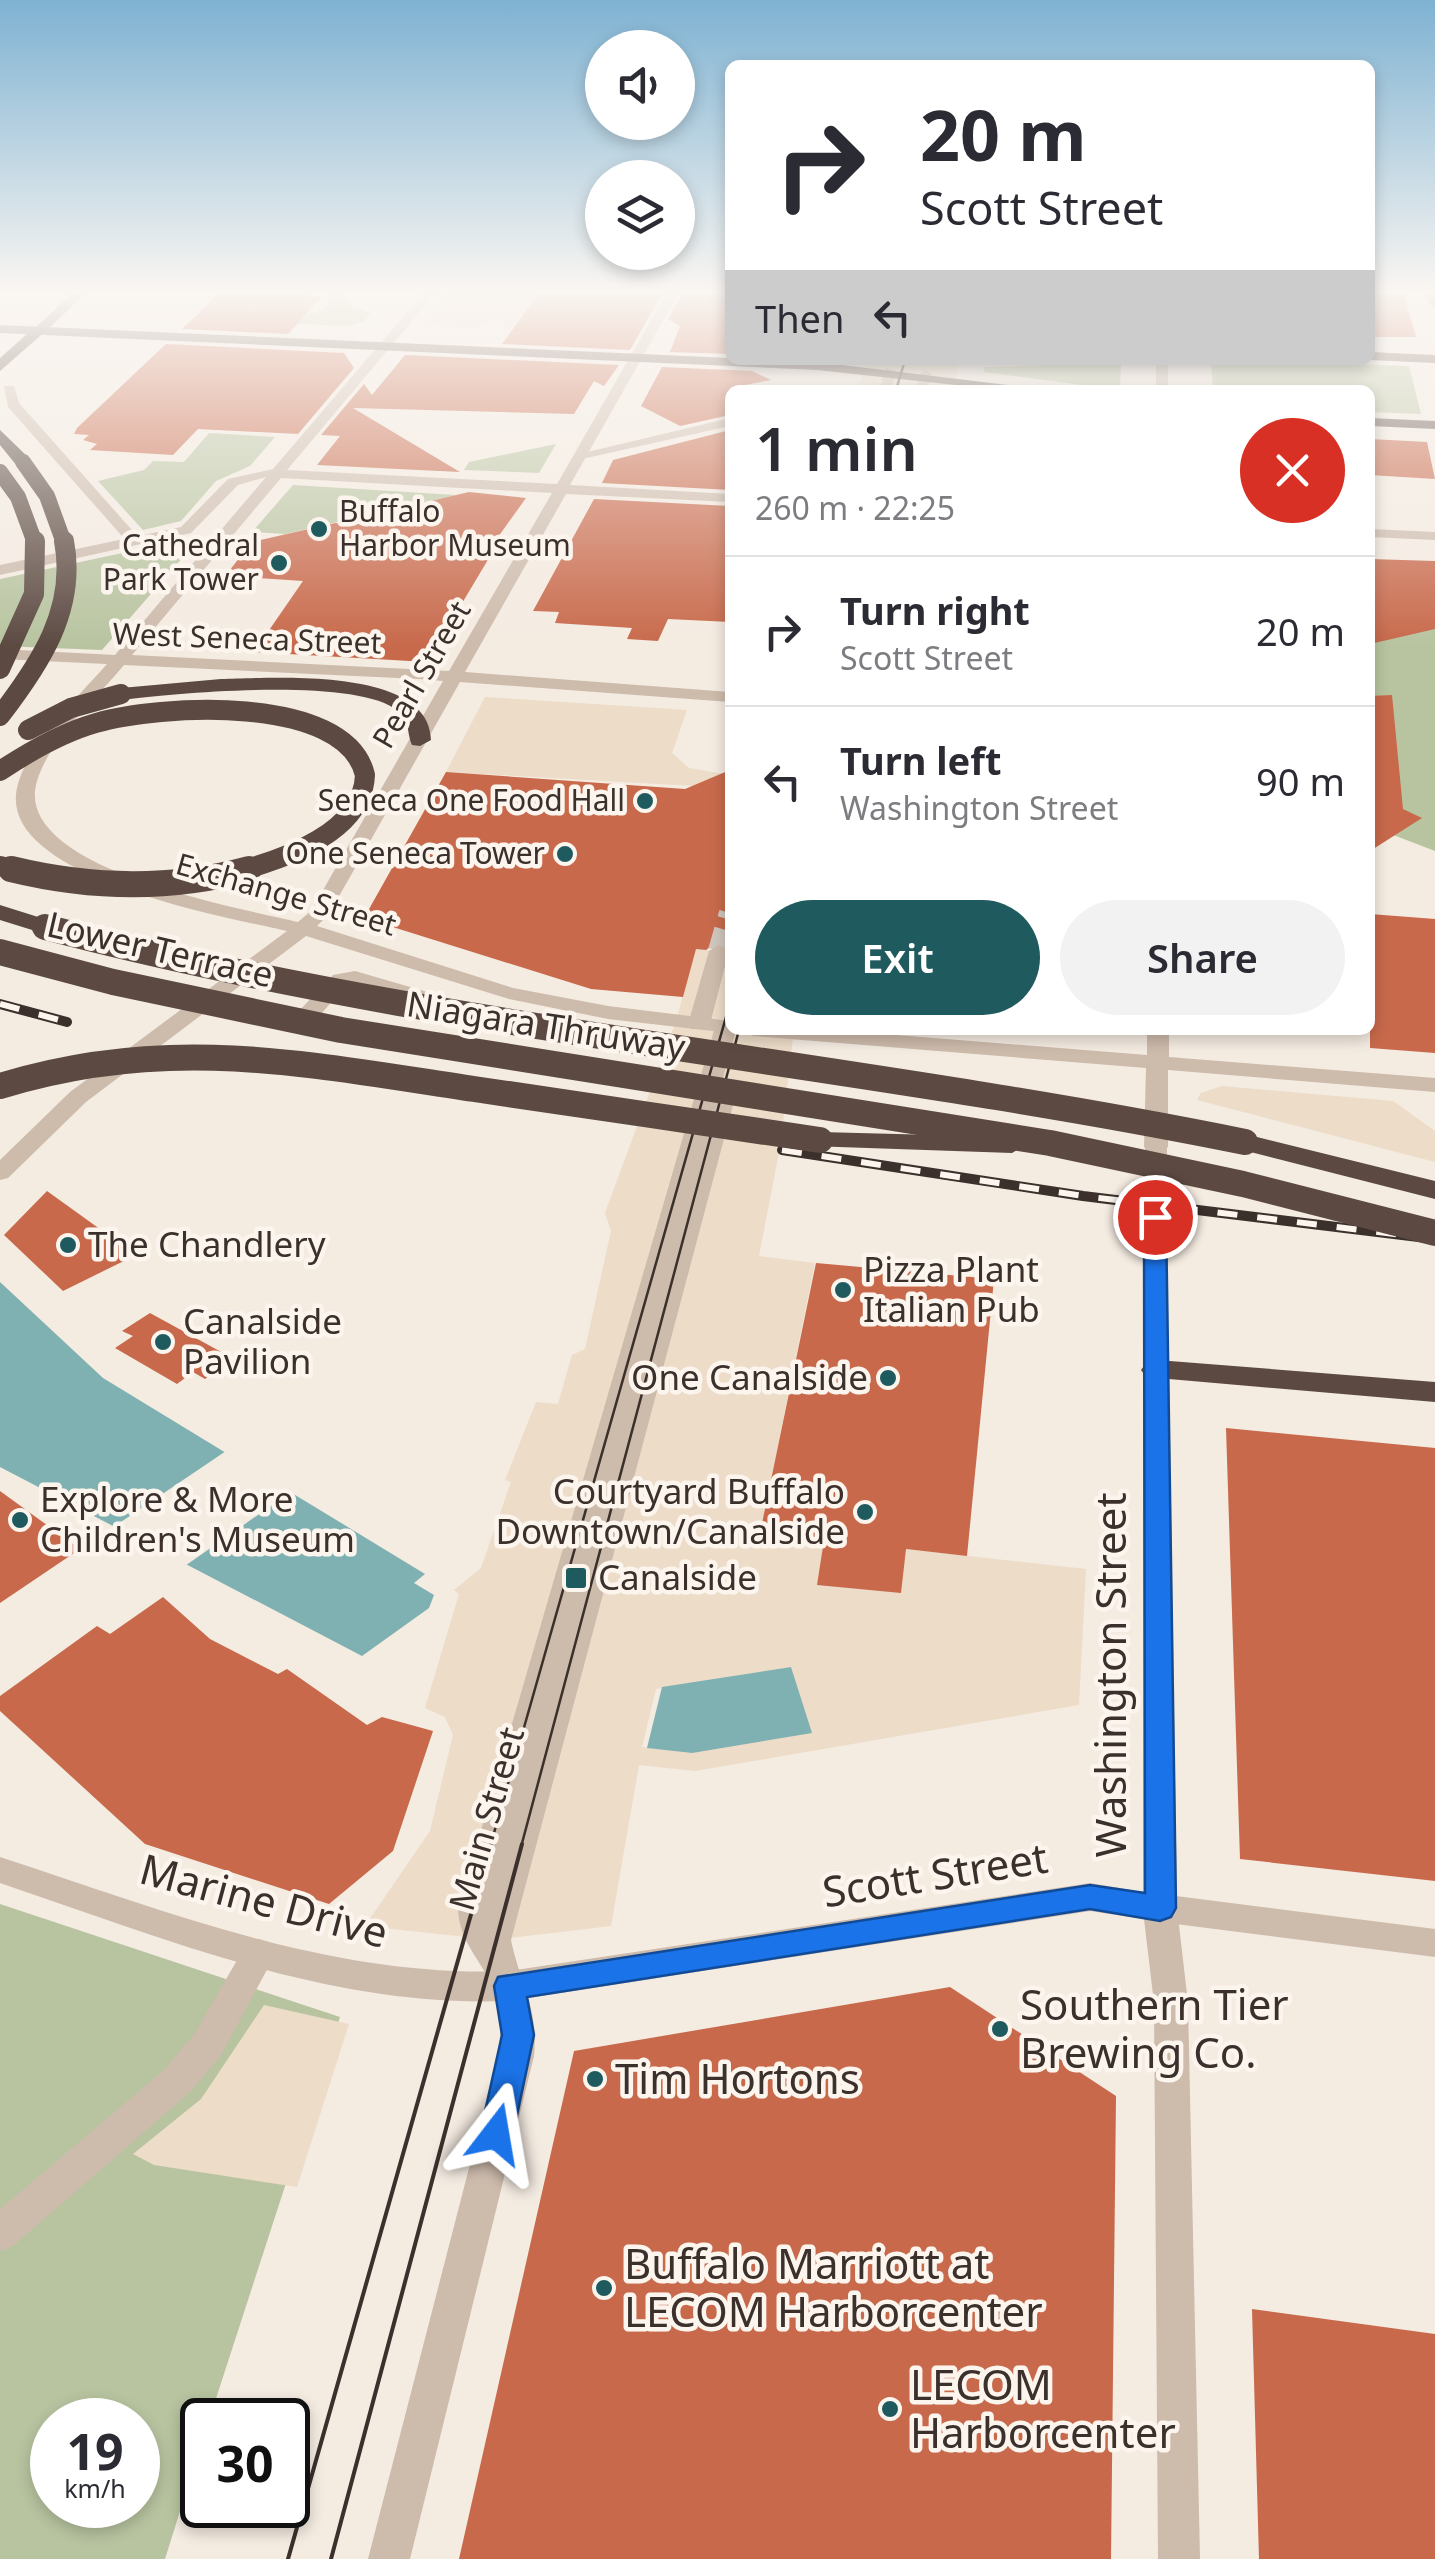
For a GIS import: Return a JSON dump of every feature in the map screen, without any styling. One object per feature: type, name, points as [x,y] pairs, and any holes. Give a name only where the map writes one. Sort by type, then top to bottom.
[{"type":"highway","points":[[1375,422],[1435,425]]},
{"type":"highway","points":[[0,435],[58,515],[68,552],[69,588],[42,659],[0,716]]},
{"type":"highway","points":[[0,472],[29,516],[38,566],[29,613],[0,670]]},
{"type":"highway","points":[[0,756],[33,727],[94,700],[160,688],[252,685],[380,695],[410,710],[420,722],[420,740]]},
{"type":"highway","points":[[0,771],[68,732],[102,721],[178,710],[242,711],[296,721],[329,734],[353,752],[364,769],[363,790],[351,812],[334,829],[304,847],[242,870],[159,883],[115,885],[38,877],[0,866]]},
{"type":"highway","name":"Niagara Thruway","points":[[0,912],[124,949],[249,979],[364,1001],[1050,1102],[1282,1151],[1435,1190]]},
{"type":"highway","name":"Niagara Thruway","points":[[0,952],[183,1001],[296,1024],[1065,1146],[1186,1170],[1435,1233]]},
{"type":"highway","points":[[0,1086],[98,1060],[161,1054],[253,1056],[820,1140],[1065,1146]]},
{"type":"highway","points":[[1157,1370],[1435,1392]]},
{"type":"street","points":[[17,408],[134,541]]},
{"type":"street","name":"Exchange Street","points":[[334,408],[118,662],[28,775],[24,796],[32,824],[74,860],[115,877],[533,999],[725,1027]]},
{"type":"street","name":"Pearl Street","points":[[0,1172],[78,1097],[304,930],[318,914],[608,408]]},
{"type":"street","points":[[582,455],[725,423]]},
{"type":"street","points":[[186,530],[232,482],[246,476],[280,474],[725,498]]},
{"type":"street","points":[[0,569],[186,530],[228,533]]},
{"type":"street","points":[[1375,533],[1435,536]]},
{"type":"street","name":"West Seneca Street","points":[[0,654],[725,697]]},
{"type":"street","name":"Lower Terrace","points":[[0,943],[209,1000],[307,1016],[582,1058],[595,1026],[429,1000],[355,976],[340,979],[307,1016]]},
{"type":"street","name":"Main Street","points":[[719,951],[725,972]]},
{"type":"street","name":"Main Street","points":[[389,2559],[516,2056],[517,2009],[494,1940],[739,1035]]},
{"type":"street","name":"Exchange Street","points":[[815,1035],[1435,1085]]},
{"type":"street","name":"Washington Street","points":[[1158,1035],[1155,1252],[1160,1908],[1171,2002],[1178,2559]]},
{"type":"street","name":"Marine Drive","points":[[0,1870],[259,1952],[363,1980],[416,1987],[505,1978]]},
{"type":"street","name":"Scott Street","points":[[505,1978],[1090,1897],[1435,1943]]},
{"type":"street","points":[[0,2233],[177,2081],[208,2044],[259,1952]]},
{"type":"green space","points":[[1375,408],[1420,408],[1421,414],[1375,412]]},
{"type":"green space","points":[[209,433],[275,437],[250,466],[216,481],[181,521],[143,530],[98,481],[144,470],[153,461],[184,462]]},
{"type":"green space","points":[[556,444],[539,473],[464,470],[469,462]]},
{"type":"green space","points":[[293,485],[456,495],[285,534],[252,532]]},
{"type":"green space","points":[[198,540],[102,650],[0,646],[0,579]]},
{"type":"green space","points":[[1435,561],[1435,851],[1375,828],[1375,564]]},
{"type":"green space","points":[[0,1904],[340,2017],[216,2398],[180,2398],[180,2511],[165,2559],[0,2559]]},
{"type":"shaded area","points":[[485,697],[687,710],[672,753],[689,768],[725,774],[725,788],[446,772]]},
{"type":"shaded area","points":[[696,949],[725,952],[725,1035],[793,1035],[780,1147],[759,1256],[815,1263],[760,1533],[1086,1569],[1079,1705],[695,1771],[639,1765],[611,1926],[494,1940],[365,1926],[430,1831],[453,1735],[445,1717],[425,1708],[459,1594],[454,1590],[481,1568],[511,1482],[505,1480],[536,1402],[558,1404],[572,1355],[585,1349],[611,1231],[605,1213],[676,1021]],"holes":[[[790,1667],[692,1753],[642,1747],[656,1689]]]},
{"type":"shaded area","points":[[1222,1086],[1393,1101],[1435,1131],[1435,1162],[1197,1100],[1201,1093]]},
{"type":"shaded area","points":[[264,2005],[349,2024],[297,2187],[154,2165],[133,2154],[201,2099]]},
{"type":"water","points":[[0,1282],[103,1378],[425,1574],[414,1583],[434,1595],[429,1608],[362,1656],[0,1467]]},
{"type":"water","points":[[791,1667],[812,1733],[692,1753],[647,1748],[662,1687]]},
{"type":"pier","points":[[229,1449],[295,1489],[182,1568],[109,1530]]},
{"type":"building","points":[[98,408],[320,408],[298,434],[198,429],[173,455],[90,450],[97,444],[83,440],[89,435],[74,434]]},
{"type":"building","points":[[343,408],[354,408],[460,472],[317,465],[340,436],[321,435]]},
{"type":"building","points":[[368,408],[577,408],[574,414]]},
{"type":"building","points":[[646,408],[725,408],[725,416],[680,426]]},
{"type":"building","points":[[725,431],[725,490],[602,483],[613,460]]},
{"type":"building","points":[[1375,439],[1427,442],[1435,479],[1375,475]]},
{"type":"building","points":[[469,492],[526,498],[483,558],[489,558],[427,662],[254,652],[303,581],[225,576],[252,542],[335,523],[400,526],[405,507]]},
{"type":"building","points":[[594,499],[725,506],[725,622],[668,619],[658,641],[627,639],[632,628],[555,623],[559,612],[533,611]]},
{"type":"building","points":[[1375,559],[1435,561],[1435,629],[1375,643]]},
{"type":"building","points":[[1392,695],[1403,809],[1422,818],[1375,848],[1375,696]]},
{"type":"building","name":"One Seneca Tower","points":[[446,772],[685,789],[725,772],[725,945],[717,942],[706,950],[696,949],[683,997],[591,989],[364,918]]},
{"type":"building","points":[[1375,914],[1435,919],[1435,1053],[1370,1048],[1370,1035],[1375,1035]]},
{"type":"building","name":"The Chandlery","points":[[47,1191],[136,1255],[63,1291],[4,1235]]},
{"type":"building","name":"One Canalside","points":[[816,1263],[994,1279],[967,1556],[906,1549],[901,1593],[817,1585],[824,1540],[760,1533]]},
{"type":"building","name":"Canalside Pavilion","points":[[150,1313],[234,1359],[205,1379],[193,1372],[177,1384],[115,1348],[133,1336],[122,1331]]},
{"type":"building","points":[[1226,1428],[1435,1448],[1435,1881],[1240,1859]]},
{"type":"building","name":"Explore & More Children's Museum","points":[[0,1491],[80,1549],[0,1603]]},
{"type":"building","points":[[163,1597],[210,1639],[278,1674],[287,1669],[367,1725],[382,1717],[433,1731],[393,1851],[329,1904],[145,1844],[0,1711],[0,1696],[97,1626],[110,1634]]},
{"type":"building","name":"LECOM Harborcenter","points":[[950,1987],[1116,2096],[1111,2559],[459,2559],[574,2051]]},
{"type":"building","points":[[1252,2309],[1435,2334],[1435,2559],[1259,2559]]},
{"type":"tunnel","points":[[719,951],[725,930]]},
{"type":"tram line","points":[[490,1847],[725,1021]]},
{"type":"tram line","points":[[521,1847],[738,1035]]},
{"type":"tram line","points":[[288,2559],[491,1844]]},
{"type":"tram line","points":[[331,2559],[522,1844]]},
{"type":"railway","points":[[0,1004],[67,1022]]},
{"type":"railway","points":[[782,1150],[1083,1196],[1435,1239]]},
{"type":"place","name":"Buffalo Harbor Museum","points":[[319,529]]},
{"type":"place","name":"Cathedral Park Tower","points":[[279,563]]},
{"type":"place","name":"Seneca One Food Hall","points":[[645,801]]},
{"type":"place","name":"One Seneca Tower","points":[[565,854]]},
{"type":"place","name":"The Chandlery","points":[[68,1245]]},
{"type":"place","name":"Pizza Plant Italian Pub","points":[[843,1290]]},
{"type":"place","name":"Canalside Pavilion","points":[[163,1342]]},
{"type":"place","name":"One Canalside","points":[[888,1378]]},
{"type":"place","name":"Courtyard Buffalo Downtown/Canalside","points":[[865,1512]]},
{"type":"place","name":"Explore & More Children's Museum","points":[[20,1520]]},
{"type":"place","name":"Canalside","points":[[576,1578]]},
{"type":"place","name":"Southern Tier Brewing Co.","points":[[1000,2029]]},
{"type":"place","name":"Tim Hortons","points":[[595,2079]]},
{"type":"place","name":"Buffalo Marriott at LECOM Harborcenter","points":[[604,2288]]},
{"type":"place","name":"LECOM Harborcenter","points":[[890,2409]]},
{"type":"route","points":[[496,2134],[518,2035],[517,2009],[510,1986],[1090,1897],[1160,1908],[1155,1217]]}]
